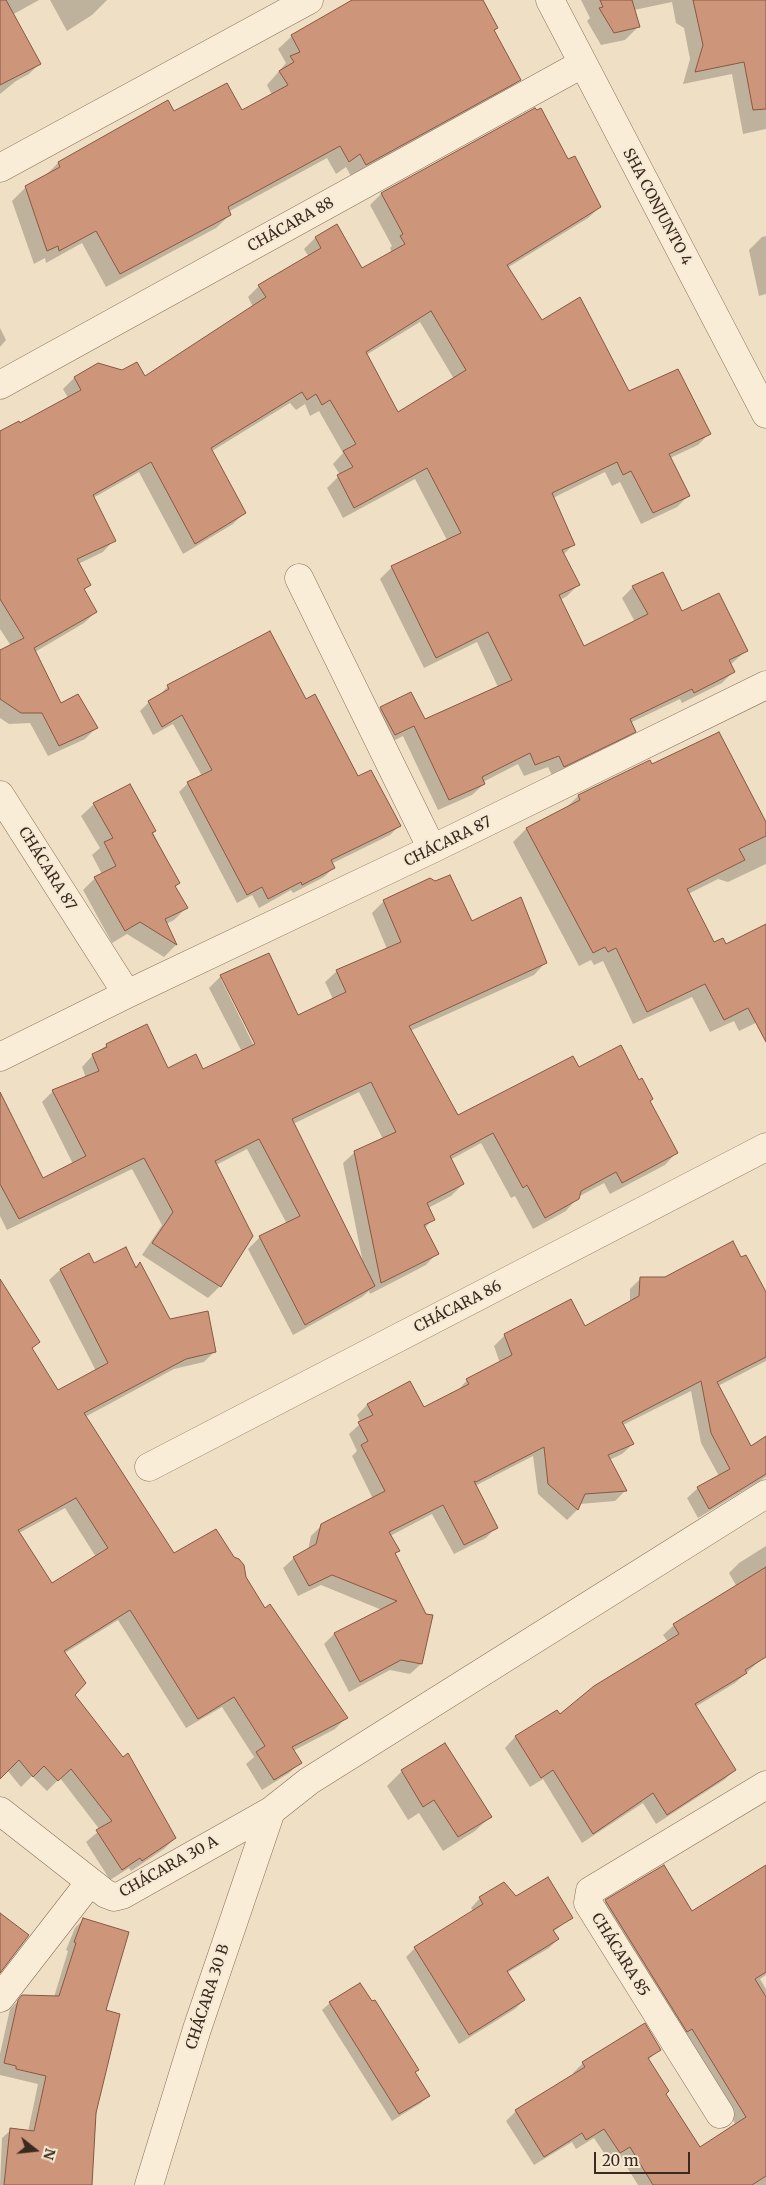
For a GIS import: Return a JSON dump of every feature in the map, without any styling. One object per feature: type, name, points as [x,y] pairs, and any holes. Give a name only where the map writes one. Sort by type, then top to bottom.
[{"type":"street","points":[[0,168],[309,0]]},
{"type":"street","name":"SHA CONJUNTO 4","points":[[550,0],[766,414]]},
{"type":"street","name":"CHÁCARA 88","points":[[0,385],[582,64]]},
{"type":"street","points":[[299,578],[432,850]]},
{"type":"street","name":"CHÁCARA 87","points":[[0,1057],[127,994],[432,850],[766,685]]},
{"type":"street","name":"CHÁCARA 87","points":[[0,795],[127,994]]},
{"type":"street","name":"CHÁCARA 86","points":[[149,1467],[766,1147]]},
{"type":"street","name":"CHÁCARA 30 A","points":[[0,1811],[90,1882],[114,1897],[122,1895],[271,1811],[309,1781],[766,1494]]},
{"type":"street","name":"CHÁCARA 85","points":[[720,2114],[588,1904],[590,1891],[766,1785]]},
{"type":"street","name":"CHÁCARA 30 B","points":[[149,2185],[196,2030],[271,1811]]},
{"type":"street","points":[[0,1998],[90,1882]]},
{"type":"building","points":[[0,0],[6,0],[41,64],[0,85]]},
{"type":"building","points":[[352,0],[483,0],[498,28],[494,30],[521,80],[366,165],[360,154],[349,162],[340,146],[228,207],[231,215],[120,274],[96,231],[59,251],[58,246],[47,251],[25,186],[60,167],[58,162],[168,100],[174,111],[227,83],[242,110],[288,85],[279,71],[294,62],[290,56],[300,52],[291,35]]},
{"type":"building","points":[[600,0],[632,0],[640,27],[614,33],[599,8],[603,7]]},
{"type":"building","points":[[693,0],[766,0],[766,109],[753,110],[744,62],[695,72],[703,45]]},
{"type":"building","points":[[535,108],[537,110],[541,108],[568,159],[575,156],[601,207],[507,265],[542,320],[580,297],[629,391],[678,369],[711,434],[669,454],[690,496],[653,513],[631,471],[623,475],[617,462],[552,493],[575,545],[562,550],[580,585],[559,595],[584,646],[648,614],[632,586],[663,572],[682,611],[719,593],[748,651],[729,660],[735,672],[694,693],[692,689],[630,719],[636,732],[564,767],[559,756],[535,765],[530,753],[482,777],[485,784],[449,800],[414,726],[395,735],[380,707],[411,692],[425,719],[512,680],[488,632],[436,658],[391,566],[461,533],[427,468],[354,508],[337,475],[353,467],[343,451],[356,444],[330,400],[322,405],[316,394],[307,400],[302,392],[211,448],[246,513],[195,544],[151,462],[93,495],[116,541],[77,559],[91,585],[84,589],[97,612],[34,648],[61,703],[78,694],[98,728],[59,746],[42,713],[21,713],[0,699],[0,650],[24,638],[0,599],[0,431],[19,421],[20,423],[81,390],[74,377],[98,363],[122,370],[137,362],[145,376],[266,297],[258,285],[321,248],[315,237],[337,224],[362,268],[405,244],[400,236],[403,234],[381,193]],"holes":[[[431,311],[466,370],[398,412],[366,352]]]},
{"type":"building","points":[[270,631],[306,699],[315,694],[358,776],[371,770],[401,826],[331,860],[335,868],[302,885],[301,882],[268,899],[262,887],[247,895],[187,782],[212,770],[182,715],[162,727],[148,701],[169,689],[167,685]]},
{"type":"building","points":[[719,732],[766,822],[766,836],[739,849],[745,860],[687,889],[714,942],[723,938],[726,944],[766,924],[766,1042],[748,1008],[724,1020],[705,984],[647,1012],[616,948],[608,952],[605,947],[593,953],[526,828],[580,800],[578,795],[650,760],[652,764]]},
{"type":"building","points":[[130,784],[156,831],[152,833],[180,883],[175,886],[188,908],[165,919],[177,945],[140,922],[125,931],[94,877],[116,866],[104,842],[113,838],[93,803]]},
{"type":"building","points":[[450,875],[472,921],[521,897],[547,963],[409,1026],[458,1115],[573,1056],[579,1067],[621,1045],[639,1080],[642,1078],[653,1099],[650,1101],[678,1153],[622,1183],[616,1172],[581,1191],[579,1199],[545,1218],[527,1185],[523,1188],[493,1133],[450,1156],[464,1184],[427,1203],[435,1220],[424,1225],[439,1254],[381,1283],[354,1151],[396,1132],[371,1082],[292,1119],[375,1286],[305,1325],[259,1236],[300,1216],[259,1139],[215,1161],[253,1236],[221,1287],[152,1243],[173,1212],[144,1158],[19,1219],[0,1184],[0,1092],[43,1178],[86,1156],[52,1090],[99,1071],[92,1054],[107,1047],[106,1044],[147,1024],[168,1068],[196,1054],[203,1069],[255,1044],[220,975],[269,953],[298,1015],[346,992],[336,970],[401,942],[383,900],[430,878],[435,881]]},
{"type":"building","points":[[733,1241],[741,1257],[746,1255],[766,1292],[766,1357],[717,1382],[751,1446],[766,1436],[766,1474],[709,1509],[697,1487],[730,1469],[711,1433],[701,1381],[622,1422],[634,1444],[608,1455],[627,1491],[585,1494],[578,1510],[548,1484],[544,1447],[476,1482],[474,1481],[498,1528],[464,1545],[443,1505],[389,1532],[400,1551],[395,1553],[426,1614],[433,1615],[422,1664],[401,1660],[360,1682],[334,1633],[397,1601],[332,1575],[309,1586],[293,1557],[316,1544],[321,1524],[385,1491],[361,1445],[368,1441],[358,1422],[373,1415],[367,1404],[410,1381],[424,1407],[469,1384],[466,1379],[512,1355],[504,1334],[571,1299],[585,1326],[639,1296],[640,1277],[665,1277]]},
{"type":"building","points":[[126,1247],[136,1268],[140,1262],[170,1319],[208,1311],[216,1352],[186,1359],[84,1413],[174,1553],[216,1529],[234,1557],[239,1559],[244,1565],[246,1577],[265,1608],[270,1604],[348,1718],[292,1747],[302,1763],[274,1780],[256,1752],[265,1746],[234,1697],[198,1719],[130,1610],[64,1651],[86,1683],[75,1695],[123,1757],[128,1753],[176,1838],[142,1861],[140,1858],[122,1870],[96,1830],[112,1821],[71,1769],[58,1781],[44,1766],[33,1777],[19,1760],[0,1779],[0,1279],[40,1342],[32,1348],[58,1390],[108,1363],[60,1269],[89,1253],[94,1263]],"holes":[[[76,1498],[108,1548],[52,1583],[18,1530]]]},
{"type":"building","points":[[766,1567],[766,1657],[745,1670],[747,1673],[695,1704],[736,1770],[667,1815],[653,1793],[593,1834],[553,1770],[541,1778],[515,1736],[557,1710],[560,1714],[594,1686],[679,1634],[673,1624]]},
{"type":"building","points":[[445,1743],[492,1817],[458,1837],[434,1800],[423,1807],[401,1770]]},
{"type":"building","points":[[664,1865],[692,1911],[766,1865],[766,1972],[755,1979],[766,1997],[766,2176],[752,2185],[653,2185],[630,2147],[620,2153],[604,2129],[586,2140],[582,2133],[544,2157],[515,2110],[585,2067],[582,2062],[645,2023],[661,2050],[648,2058],[669,2091],[666,2094],[700,2147],[746,2117],[692,2029],[687,2032],[605,1900]]},
{"type":"building","points":[[548,1877],[573,1918],[553,1930],[559,1939],[507,1971],[525,2000],[469,2035],[414,1947],[483,1904],[479,1897],[504,1882],[516,1896]]},
{"type":"building","points":[[0,1913],[29,1935],[0,1973]]},
{"type":"building","points":[[83,1918],[129,1932],[106,2010],[120,2014],[96,2113],[92,2185],[4,2185],[10,2128],[34,2131],[46,2076],[16,2069],[16,2066],[4,2063],[18,2000],[22,1995],[59,1996],[76,1943],[74,1942]]},
{"type":"building","points":[[360,1983],[372,2001],[375,2000],[419,2070],[415,2072],[430,2096],[399,2114],[329,2002]]}]
